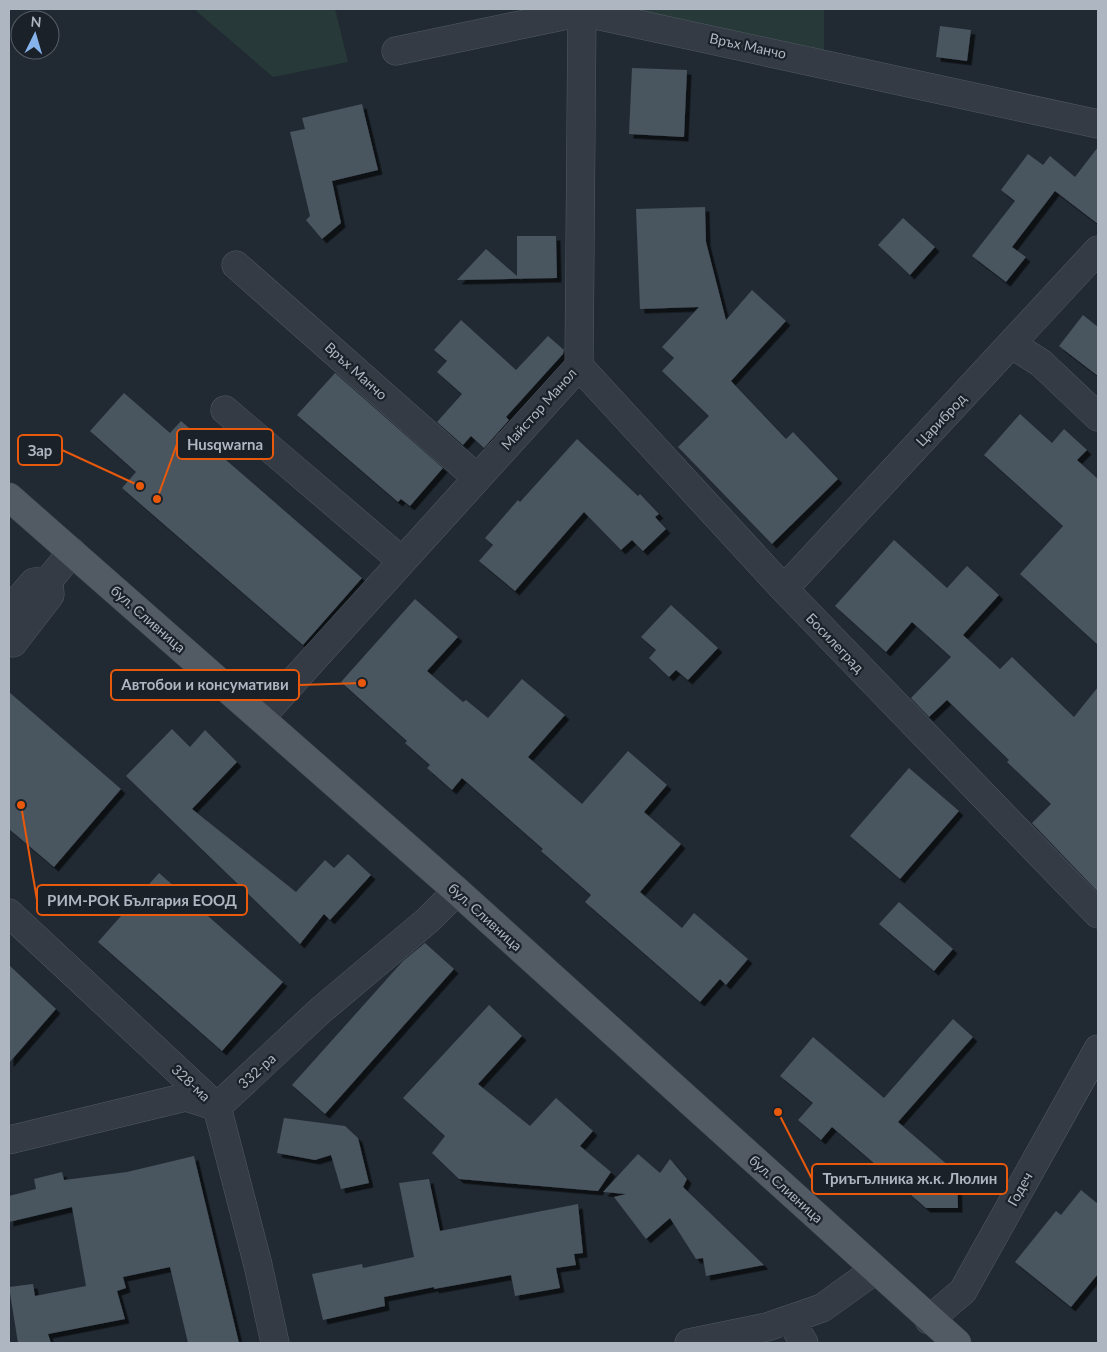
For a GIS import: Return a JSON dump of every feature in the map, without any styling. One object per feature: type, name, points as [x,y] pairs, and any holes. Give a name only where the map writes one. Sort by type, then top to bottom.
[{"type":"main road","name":"бул. Сливница","points":[[9,497],[457,891],[929,1320],[957,1343]]},
{"type":"street","name":"Връх Манчо","points":[[396,51],[582,10],[1098,124]]},
{"type":"street","name":"Майстор Манол","points":[[260,717],[579,366],[582,10]]},
{"type":"street","name":"Цариброд","points":[[784,589],[1098,250]]},
{"type":"street","name":"Връх Манчо","points":[[236,264],[477,478]]},
{"type":"street","points":[[1011,344],[1041,363],[1098,417]]},
{"type":"street","name":"Босилеград","points":[[579,366],[784,589],[1098,914]]},
{"type":"street","points":[[225,410],[402,561]]},
{"type":"street","points":[[9,612],[34,582],[49,580],[72,552]]},
{"type":"street","points":[[9,640],[13,643],[50,595],[49,580]]},
{"type":"street","name":"332-ра","points":[[217,1107],[321,1010],[428,920],[457,891]]},
{"type":"street","name":"328-ма","points":[[9,913],[217,1107],[258,1265],[275,1343]]},
{"type":"street","name":"Годеч","points":[[929,1320],[964,1291],[1098,1049]]},
{"type":"street","points":[[9,1140],[186,1097],[217,1107]]},
{"type":"street","points":[[689,1343],[767,1327],[822,1308],[875,1270]]},
{"type":"street","points":[[790,1319],[804,1343]]},
{"type":"shaded area","points":[[194,9],[335,9],[348,62],[273,77]]},
{"type":"shaded area","points":[[582,9],[824,9],[824,62]]},
{"type":"building","points":[[940,26],[971,30],[967,61],[936,57]]},
{"type":"building","points":[[632,68],[687,70],[684,137],[629,134]]},
{"type":"building","points":[[362,104],[378,170],[332,181],[341,223],[322,239],[306,220],[310,216],[290,132],[305,129],[302,118]]},
{"type":"building","points":[[1098,147],[1098,224],[1055,191],[1012,247],[1026,257],[1006,282],[972,256],[1015,201],[1001,190],[1028,154],[1043,165],[1050,156],[1075,177]]},
{"type":"building","points":[[705,207],[706,242],[726,320],[752,290],[786,321],[731,381],[786,439],[793,432],[838,479],[772,544],[678,447],[709,416],[662,371],[674,358],[662,347],[699,307],[640,309],[636,209]]},
{"type":"building","points":[[903,218],[935,247],[910,275],[878,245]]},
{"type":"building","points":[[517,236],[556,236],[557,278],[457,280],[486,249],[517,276]]},
{"type":"building","points":[[1083,315],[1098,327],[1098,376],[1059,346]]},
{"type":"building","points":[[461,320],[516,370],[548,336],[564,350],[563,354],[506,417],[509,420],[484,448],[471,436],[463,445],[437,422],[462,394],[437,372],[447,361],[434,350]]},
{"type":"building","points":[[335,373],[443,468],[410,506],[401,499],[398,502],[297,415]]},
{"type":"building","points":[[124,393],[170,433],[181,421],[362,578],[303,645],[122,488],[136,472],[90,431]]},
{"type":"building","points":[[1020,414],[1052,443],[1064,429],[1087,450],[1077,460],[1098,479],[1098,645],[1020,574],[1063,526],[984,455]]},
{"type":"building","points":[[577,439],[638,496],[640,494],[659,514],[655,517],[666,529],[643,551],[632,540],[621,550],[584,512],[515,591],[479,561],[493,545],[485,538],[518,500],[520,502]]},
{"type":"building","points":[[894,540],[947,588],[967,566],[999,595],[963,635],[1000,669],[1012,657],[1074,717],[1098,687],[1098,892],[1032,823],[1051,804],[1007,762],[1009,760],[947,700],[929,717],[911,698],[951,657],[912,622],[886,652],[835,606]]},
{"type":"building","points":[[415,599],[458,637],[427,671],[463,702],[466,700],[488,718],[522,679],[565,715],[528,757],[582,804],[628,751],[667,785],[644,812],[681,844],[640,892],[682,928],[694,913],[748,959],[726,985],[720,979],[700,1002],[585,902],[591,895],[541,851],[543,849],[462,778],[452,790],[427,768],[430,765],[405,743],[407,741],[341,682]]},
{"type":"building","points":[[671,605],[718,648],[688,680],[676,670],[669,677],[649,658],[656,650],[641,637]]},
{"type":"building","points":[[9,692],[121,789],[54,867],[9,829]]},
{"type":"building","points":[[172,729],[190,747],[205,730],[237,762],[192,809],[296,892],[325,860],[334,868],[348,854],[371,875],[330,920],[324,914],[300,944],[126,776]]},
{"type":"building","points":[[909,768],[959,811],[900,879],[850,836]]},
{"type":"building","points":[[159,873],[283,982],[222,1051],[98,942]]},
{"type":"building","points":[[899,902],[953,949],[934,971],[879,924]]},
{"type":"building","points":[[425,943],[454,969],[325,1114],[292,1085],[403,961]]},
{"type":"building","points":[[9,965],[56,1009],[9,1063]]},
{"type":"building","points":[[489,1005],[522,1036],[478,1084],[530,1126],[556,1098],[593,1131],[580,1146],[611,1172],[598,1191],[459,1179],[432,1153],[445,1136],[403,1098]]},
{"type":"building","points":[[953,1019],[973,1037],[898,1122],[957,1173],[958,1208],[926,1208],[832,1127],[821,1140],[798,1120],[813,1103],[780,1076],[813,1037],[884,1098]]},
{"type":"building","points":[[284,1118],[345,1126],[358,1138],[369,1183],[341,1189],[331,1155],[315,1160],[277,1153]]},
{"type":"building","points":[[638,1154],[660,1173],[670,1159],[687,1179],[683,1187],[764,1265],[706,1276],[703,1258],[696,1259],[670,1218],[646,1239],[614,1197],[626,1194],[603,1192]]},
{"type":"building","points":[[194,1156],[239,1343],[188,1343],[170,1267],[123,1277],[126,1288],[117,1291],[125,1319],[48,1334],[51,1343],[18,1343],[9,1287],[33,1284],[35,1296],[86,1286],[72,1207],[9,1222],[9,1196],[36,1189],[34,1179],[62,1172],[64,1180],[127,1172]]},
{"type":"building","points":[[429,1179],[440,1231],[578,1204],[583,1253],[574,1254],[576,1265],[556,1268],[560,1288],[515,1296],[511,1275],[384,1297],[385,1306],[323,1320],[312,1274],[362,1264],[363,1268],[414,1257],[399,1183]]},
{"type":"building","points":[[1081,1190],[1098,1204],[1098,1274],[1071,1307],[1015,1262],[1056,1211],[1061,1215]]},
{"type":"place","name":"Зар","points":[[140,486]]},
{"type":"place","name":"Husqwarna","points":[[157,499]]},
{"type":"place","name":"Автобои и консумативи","points":[[362,683]]},
{"type":"place","name":"РИМ-РОК България ЕООД","points":[[21,805]]},
{"type":"place","name":"Триъгълника ж.к. Люлин","points":[[778,1112]]}]
